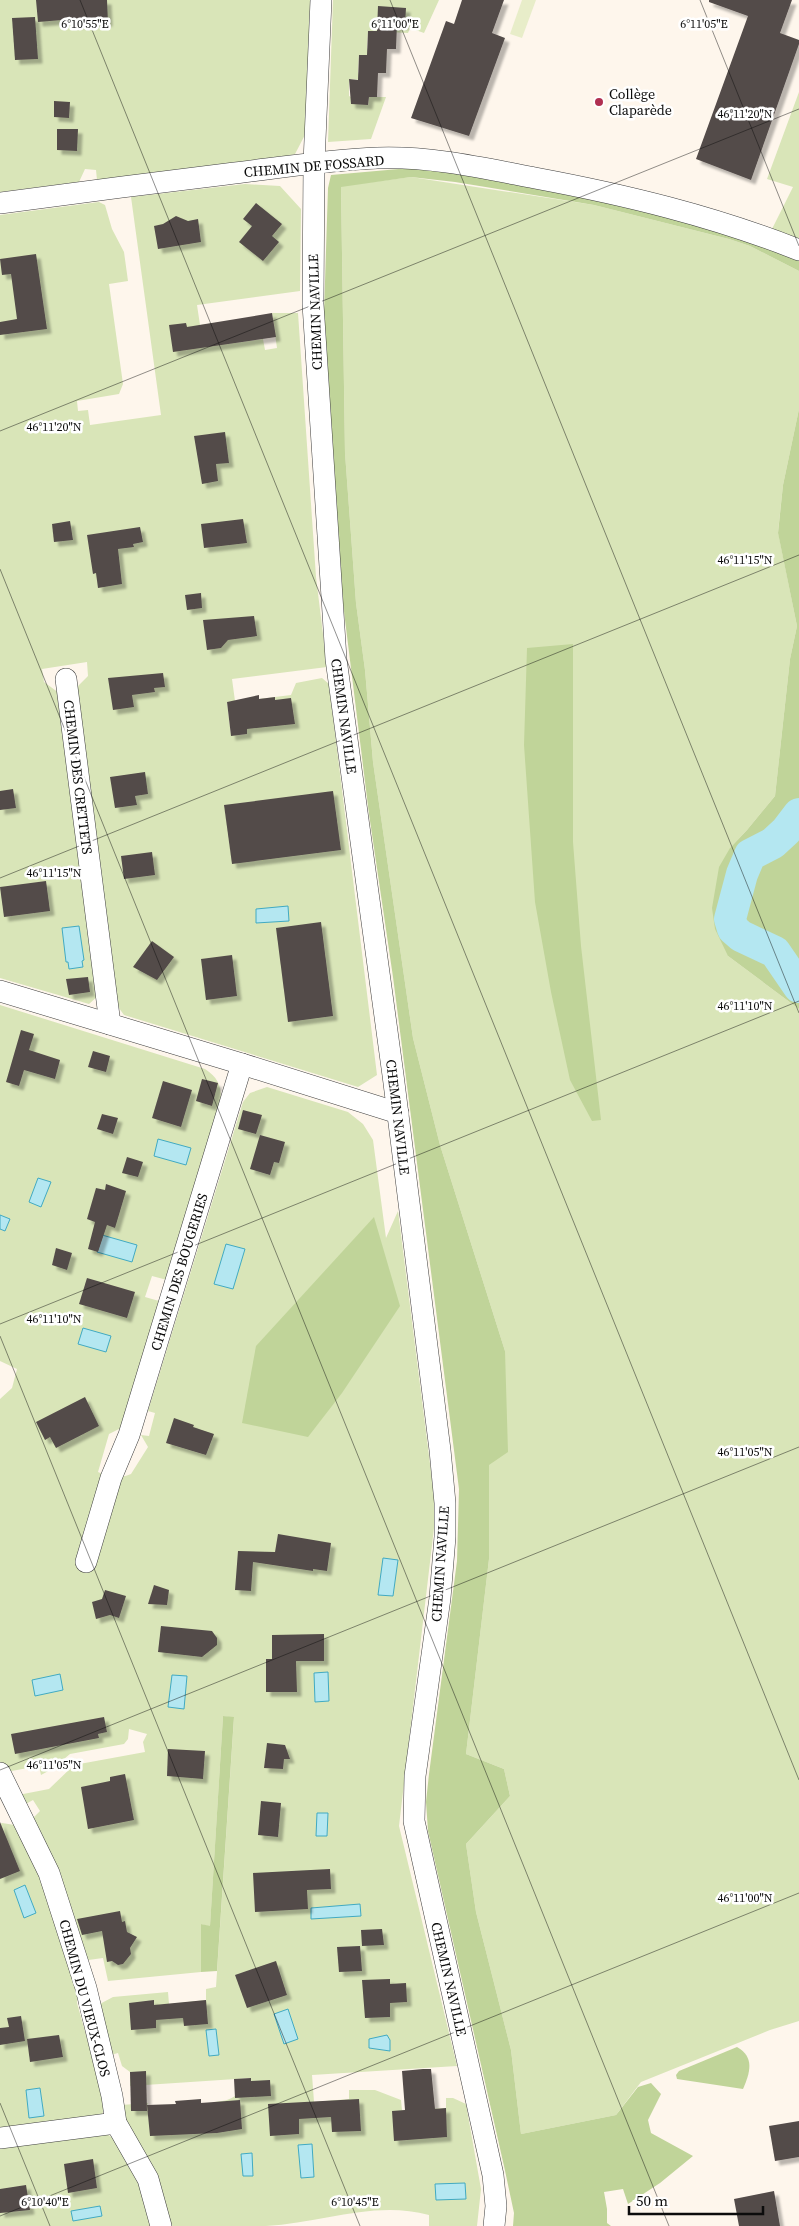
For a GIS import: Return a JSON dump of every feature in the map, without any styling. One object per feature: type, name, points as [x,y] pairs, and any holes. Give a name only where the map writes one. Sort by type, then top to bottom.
[{"type":"street","name":"CHEMIN NAVILLE","points":[[321,0],[314,163],[312,304],[336,659],[398,1113],[446,1504],[443,1571],[415,1776],[414,1821],[493,2175],[496,2206],[494,2226]]},
{"type":"street","name":"CHEMIN DE FOSSARD","points":[[0,204],[314,163],[379,158],[468,165],[618,194],[701,215],[757,233],[799,250]]},
{"type":"street","name":"CHEMIN DES CRETTETS","points":[[66,679],[110,1024]]},
{"type":"street","points":[[0,991],[398,1113]]},
{"type":"street","name":"CHEMIN DES BOUGERIES","points":[[86,1562],[111,1478],[129,1435],[242,1064]]},
{"type":"street","name":"CHEMIN DU VIEUX-CLOS","points":[[0,1773],[45,1864],[86,1988],[112,2096],[116,2123],[148,2179],[161,2226]]},
{"type":"street","points":[[0,2138],[116,2123]]},
{"type":"green space","points":[[0,0],[310,0],[307,131],[295,154],[272,160],[97,180],[96,170],[85,169],[79,182],[0,192]]},
{"type":"green space","points":[[333,0],[439,0],[424,33],[410,28],[408,33],[368,31],[367,48],[370,55],[359,55],[358,72],[361,80],[349,79],[349,96],[368,105],[369,97],[386,97],[371,139],[328,142]]},
{"type":"green space","points":[[522,0],[536,0],[522,38],[510,34]]},
{"type":"green space","points":[[799,92],[799,243],[770,233],[793,187],[767,179]]},
{"type":"green space","points":[[410,168],[442,169],[599,195],[799,255],[799,271],[750,246],[729,239],[594,205],[455,182],[411,177],[341,187],[345,453],[356,603],[365,670],[373,762],[413,1038],[440,1145],[505,1351],[508,1452],[489,1465],[489,1559],[466,1754],[504,1769],[510,1796],[466,1844],[476,1912],[511,2050],[521,2134],[616,2115],[638,2087],[651,2083],[661,2094],[648,2120],[651,2133],[693,2156],[660,2183],[628,2204],[623,2189],[604,2192],[607,2223],[611,2226],[513,2226],[514,2213],[504,2166],[428,1831],[426,1802],[457,1561],[459,1489],[393,977],[369,814],[337,555],[324,313],[328,188],[331,175]]},
{"type":"green space","points":[[411,177],[594,205],[729,239],[750,246],[799,271],[799,409],[783,485],[778,532],[797,626],[790,659],[775,796],[730,848],[728,956],[799,1009],[799,2021],[770,2030],[641,2082],[616,2115],[521,2134],[511,2050],[476,1912],[466,1844],[510,1796],[504,1769],[466,1754],[489,1559],[489,1465],[505,1351],[440,1145],[413,1038],[373,762],[365,670],[356,603],[345,453],[341,186]]},
{"type":"green space","points":[[245,184],[280,186],[301,209],[300,291],[197,305],[200,325],[222,322],[225,344],[263,339],[265,350],[277,348],[272,313],[298,313],[316,577],[327,667],[232,679],[235,701],[227,702],[231,735],[247,734],[246,725],[262,723],[259,699],[291,695],[296,683],[322,678],[329,684],[377,1075],[358,1087],[124,1015],[116,1004],[74,690],[88,676],[87,662],[42,669],[44,682],[59,693],[99,995],[89,1004],[0,978],[0,215],[99,202],[105,205],[112,229],[124,252],[128,281],[109,284],[123,384],[119,394],[77,401],[78,411],[88,410],[90,425],[161,415],[131,197]]},
{"type":"green space","points":[[799,409],[799,1009],[728,956],[715,929],[712,908],[719,867],[730,848],[775,796],[790,659],[797,626],[778,533],[783,485]]},
{"type":"green space","points":[[573,644],[573,842],[581,946],[601,1120],[592,1121],[570,1080],[551,992],[535,902],[524,745],[527,648]]},
{"type":"green space","points":[[0,1005],[205,1069],[218,1081],[220,1089],[221,1099],[167,1280],[152,1276],[145,1297],[159,1301],[121,1428],[109,1434],[98,1472],[107,1476],[122,1477],[131,1474],[148,1447],[141,1435],[149,1436],[155,1413],[148,1411],[243,1102],[250,1093],[267,1087],[348,1112],[363,1124],[373,1140],[386,1238],[398,1211],[436,1511],[399,1826],[457,2066],[312,2075],[314,2102],[349,2099],[349,2090],[375,2090],[401,2100],[402,2110],[446,2108],[446,2098],[453,2098],[466,2104],[481,2189],[477,2226],[429,2226],[429,2215],[409,2211],[388,2210],[368,2211],[266,2226],[167,2226],[130,2138],[121,2105],[148,2103],[147,2105],[217,2132],[215,2102],[232,2098],[251,2078],[130,2086],[130,2072],[122,2066],[118,2053],[107,2056],[96,2006],[113,1997],[168,1992],[169,2004],[206,2000],[206,1989],[216,1987],[234,1718],[223,1716],[210,1927],[201,1924],[201,1972],[108,1981],[103,1958],[81,1961],[31,1820],[40,1811],[33,1800],[24,1805],[18,1795],[49,1789],[74,1765],[145,1752],[143,1742],[147,1734],[129,1729],[128,1739],[124,1744],[70,1754],[52,1769],[41,1775],[39,1766],[6,1772],[0,1762],[0,1399],[12,1388],[17,1369],[0,1361]]},
{"type":"green space","points":[[374,1217],[400,1306],[342,1393],[308,1437],[242,1423],[256,1346]]},
{"type":"green space","points":[[223,1716],[234,1717],[217,1971],[201,1972],[201,1924],[210,1926]]},
{"type":"green space","points":[[0,1824],[21,1826],[52,1900],[78,1994],[77,2003],[88,2042],[91,2045],[106,2106],[100,2118],[0,2131]]},
{"type":"green space","points":[[737,2047],[743,2051],[749,2060],[748,2077],[743,2089],[677,2079],[676,2075],[679,2071]]},
{"type":"green space","points":[[105,2133],[117,2141],[134,2162],[143,2186],[151,2226],[0,2226],[0,2147]]},
{"type":"water","points":[[288,906],[289,921],[256,923],[256,909]]},
{"type":"water","points":[[79,926],[84,960],[82,961],[83,967],[69,969],[68,962],[66,962],[62,928]]},
{"type":"water","points":[[158,1139],[191,1148],[186,1165],[154,1156]]},
{"type":"water","points":[[38,1178],[51,1182],[41,1207],[29,1202]]},
{"type":"water","points":[[0,1215],[10,1219],[5,1231],[0,1229]]},
{"type":"water","points":[[102,1235],[137,1245],[132,1262],[97,1252]]},
{"type":"water","points":[[226,1244],[245,1249],[233,1289],[214,1284]]},
{"type":"water","points":[[83,1328],[111,1336],[106,1352],[78,1344]]},
{"type":"water","points":[[383,1558],[398,1560],[393,1596],[378,1595]]},
{"type":"water","points":[[328,1672],[329,1701],[315,1702],[314,1673]]},
{"type":"water","points":[[60,1674],[63,1690],[35,1696],[32,1680]]},
{"type":"water","points":[[172,1675],[187,1676],[184,1709],[168,1707]]},
{"type":"water","points":[[317,1813],[328,1813],[327,1836],[316,1836]]},
{"type":"water","points":[[25,1885],[36,1913],[24,1918],[14,1890]]},
{"type":"water","points":[[360,1904],[361,1916],[311,1919],[311,1908]]},
{"type":"water","points":[[288,2009],[298,2039],[284,2044],[274,2014]]},
{"type":"water","points":[[216,2029],[219,2055],[209,2056],[206,2030]]},
{"type":"water","points":[[387,2035],[390,2040],[390,2051],[369,2048],[369,2039]]},
{"type":"water","points":[[40,2088],[44,2116],[29,2118],[26,2090]]},
{"type":"water","points":[[312,2144],[314,2177],[301,2178],[298,2145]]},
{"type":"water","points":[[252,2153],[253,2176],[243,2176],[241,2154]]},
{"type":"water","points":[[465,2183],[466,2199],[436,2200],[435,2184]]},
{"type":"water","points":[[100,2206],[102,2216],[73,2221],[71,2211]]},
{"type":"building","points":[[36,0],[107,0],[108,22],[75,24],[74,19],[38,22]]},
{"type":"building","points":[[462,0],[504,0],[492,33],[505,38],[469,136],[411,118],[446,21],[454,24]]},
{"type":"building","points":[[709,0],[792,0],[780,33],[799,40],[799,44],[751,180],[696,159],[748,16],[709,2]]},
{"type":"building","points":[[378,6],[406,8],[405,25],[397,24],[396,49],[387,49],[386,73],[378,73],[377,97],[369,97],[368,105],[351,104],[349,79],[358,80],[359,55],[367,55],[368,31],[377,31]]},
{"type":"building","points":[[35,17],[38,59],[15,60],[12,18]]},
{"type":"building","points":[[54,101],[70,102],[69,118],[54,117]]},
{"type":"building","points":[[57,129],[78,129],[77,151],[57,150]]},
{"type":"building","points":[[256,203],[282,224],[272,236],[279,242],[263,261],[239,242],[252,226],[243,219]]},
{"type":"building","points":[[176,216],[188,221],[198,219],[201,242],[158,249],[154,226],[163,224]]},
{"type":"building","points":[[36,254],[47,329],[0,335],[0,322],[17,319],[11,274],[2,275],[0,259]]},
{"type":"building","points":[[272,313],[276,337],[173,352],[169,325],[186,323],[187,327]]},
{"type":"building","points":[[225,432],[229,463],[216,464],[218,481],[202,484],[194,436]]},
{"type":"building","points":[[243,519],[247,543],[204,548],[201,524]]},
{"type":"building","points":[[70,521],[73,540],[54,542],[52,524]]},
{"type":"building","points":[[140,527],[143,542],[133,544],[134,547],[118,549],[122,584],[98,588],[96,573],[93,574],[87,535]]},
{"type":"building","points":[[201,593],[202,608],[187,610],[185,595]]},
{"type":"building","points":[[254,616],[257,636],[228,640],[221,648],[207,650],[203,620]]},
{"type":"building","points":[[163,673],[165,687],[154,688],[155,692],[132,695],[134,707],[113,710],[108,678]]},
{"type":"building","points":[[259,695],[259,699],[291,698],[295,724],[247,729],[247,734],[231,736],[227,702]]},
{"type":"building","points":[[145,772],[148,794],[135,796],[137,805],[115,808],[110,777]]},
{"type":"building","points":[[13,789],[16,808],[0,810],[0,791]]},
{"type":"building","points":[[333,791],[341,850],[232,864],[224,805]]},
{"type":"building","points":[[152,852],[155,875],[124,879],[121,856]]},
{"type":"building","points":[[46,881],[50,911],[4,917],[0,887]]},
{"type":"building","points":[[321,922],[333,1016],[288,1022],[276,928]]},
{"type":"building","points":[[152,941],[174,957],[157,980],[133,967]]},
{"type":"building","points":[[232,955],[237,996],[206,1000],[201,959]]},
{"type":"building","points":[[88,977],[90,992],[69,995],[66,979]]},
{"type":"building","points":[[21,1030],[34,1034],[29,1050],[60,1060],[55,1079],[24,1070],[19,1086],[6,1082]]},
{"type":"building","points":[[93,1051],[110,1056],[106,1072],[88,1067]]},
{"type":"building","points":[[202,1079],[218,1083],[212,1106],[196,1101]]},
{"type":"building","points":[[163,1081],[192,1090],[181,1127],[152,1118]]},
{"type":"building","points":[[243,1110],[262,1115],[256,1134],[238,1129]]},
{"type":"building","points":[[102,1114],[118,1118],[113,1134],[97,1129]]},
{"type":"building","points":[[260,1135],[285,1142],[279,1163],[274,1162],[270,1175],[250,1169]]},
{"type":"building","points":[[127,1157],[143,1162],[138,1177],[122,1173]]},
{"type":"building","points":[[106,1184],[126,1191],[115,1228],[107,1225],[98,1252],[88,1249],[95,1222],[87,1219],[96,1188],[105,1190]]},
{"type":"building","points":[[56,1248],[72,1253],[67,1270],[52,1265]]},
{"type":"building","points":[[87,1278],[135,1292],[127,1318],[79,1304]]},
{"type":"building","points":[[85,1397],[99,1426],[56,1448],[50,1437],[45,1440],[36,1422]]},
{"type":"building","points":[[174,1418],[214,1434],[206,1455],[166,1443]]},
{"type":"building","points":[[278,1534],[331,1543],[327,1571],[313,1569],[313,1571],[253,1562],[251,1591],[235,1590],[238,1551],[275,1552]]},
{"type":"building","points":[[154,1585],[169,1590],[167,1605],[148,1604]]},
{"type":"building","points":[[105,1590],[126,1596],[119,1618],[110,1615],[96,1619],[92,1602],[102,1599]]},
{"type":"building","points":[[161,1626],[212,1631],[217,1638],[217,1645],[202,1657],[158,1652]]},
{"type":"building","points":[[324,1634],[324,1661],[296,1661],[297,1692],[266,1692],[266,1659],[272,1659],[272,1635]]},
{"type":"building","points":[[104,1717],[107,1732],[98,1734],[99,1738],[15,1754],[11,1734]]},
{"type":"building","points":[[267,1743],[285,1745],[290,1759],[284,1759],[283,1769],[264,1768]]},
{"type":"building","points":[[168,1749],[205,1751],[203,1779],[167,1776]]},
{"type":"building","points":[[125,1774],[134,1820],[88,1829],[81,1787],[110,1781],[110,1777]]},
{"type":"building","points":[[261,1801],[281,1803],[278,1837],[258,1835]]},
{"type":"building","points":[[0,1822],[20,1871],[0,1879]]},
{"type":"building","points":[[330,1869],[331,1889],[307,1890],[308,1909],[255,1912],[253,1873]]},
{"type":"building","points":[[120,1911],[122,1922],[125,1921],[127,1932],[137,1937],[130,1948],[131,1954],[123,1964],[118,1965],[112,1961],[107,1962],[102,1931],[82,1935],[77,1919]]},
{"type":"building","points":[[382,1929],[384,1945],[362,1946],[361,1930]]},
{"type":"building","points":[[360,1946],[362,1971],[339,1972],[337,1947]]},
{"type":"building","points":[[276,1961],[287,1995],[247,2008],[235,1975]]},
{"type":"building","points":[[390,1979],[390,1984],[406,1983],[407,2002],[390,2003],[390,2017],[365,2018],[362,1980]]},
{"type":"building","points":[[154,2000],[154,2005],[206,2000],[208,2024],[184,2026],[183,2018],[156,2020],[156,2028],[131,2030],[129,2003]]},
{"type":"building","points":[[21,2016],[25,2041],[0,2045],[0,2028],[9,2027],[7,2018]]},
{"type":"building","points":[[59,2035],[63,2057],[30,2062],[27,2039]]},
{"type":"building","points":[[431,2069],[435,2109],[446,2108],[447,2137],[394,2141],[392,2111],[405,2110],[402,2071]]},
{"type":"building","points":[[146,2071],[147,2111],[131,2111],[130,2072]]},
{"type":"building","points":[[251,2078],[251,2081],[270,2080],[271,2096],[235,2098],[234,2079]]},
{"type":"building","points":[[201,2099],[201,2103],[240,2100],[242,2129],[217,2133],[150,2136],[147,2105],[176,2104],[175,2101]]},
{"type":"building","points":[[359,2099],[361,2131],[332,2132],[331,2117],[299,2119],[299,2134],[270,2136],[268,2104]]},
{"type":"building","points":[[799,2121],[799,2157],[775,2161],[769,2126]]},
{"type":"building","points":[[93,2159],[97,2188],[68,2193],[64,2164]]},
{"type":"building","points":[[26,2185],[30,2210],[0,2213],[0,2189]]},
{"type":"building","points":[[774,2191],[780,2226],[739,2226],[734,2199]]},
{"type":"waterway","points":[[799,814],[786,831],[773,843],[750,855],[742,874],[730,919],[733,929],[741,936],[775,952],[799,987]]},
{"type":"place","name":"Collège Claparède","points":[[599,102]]}]
